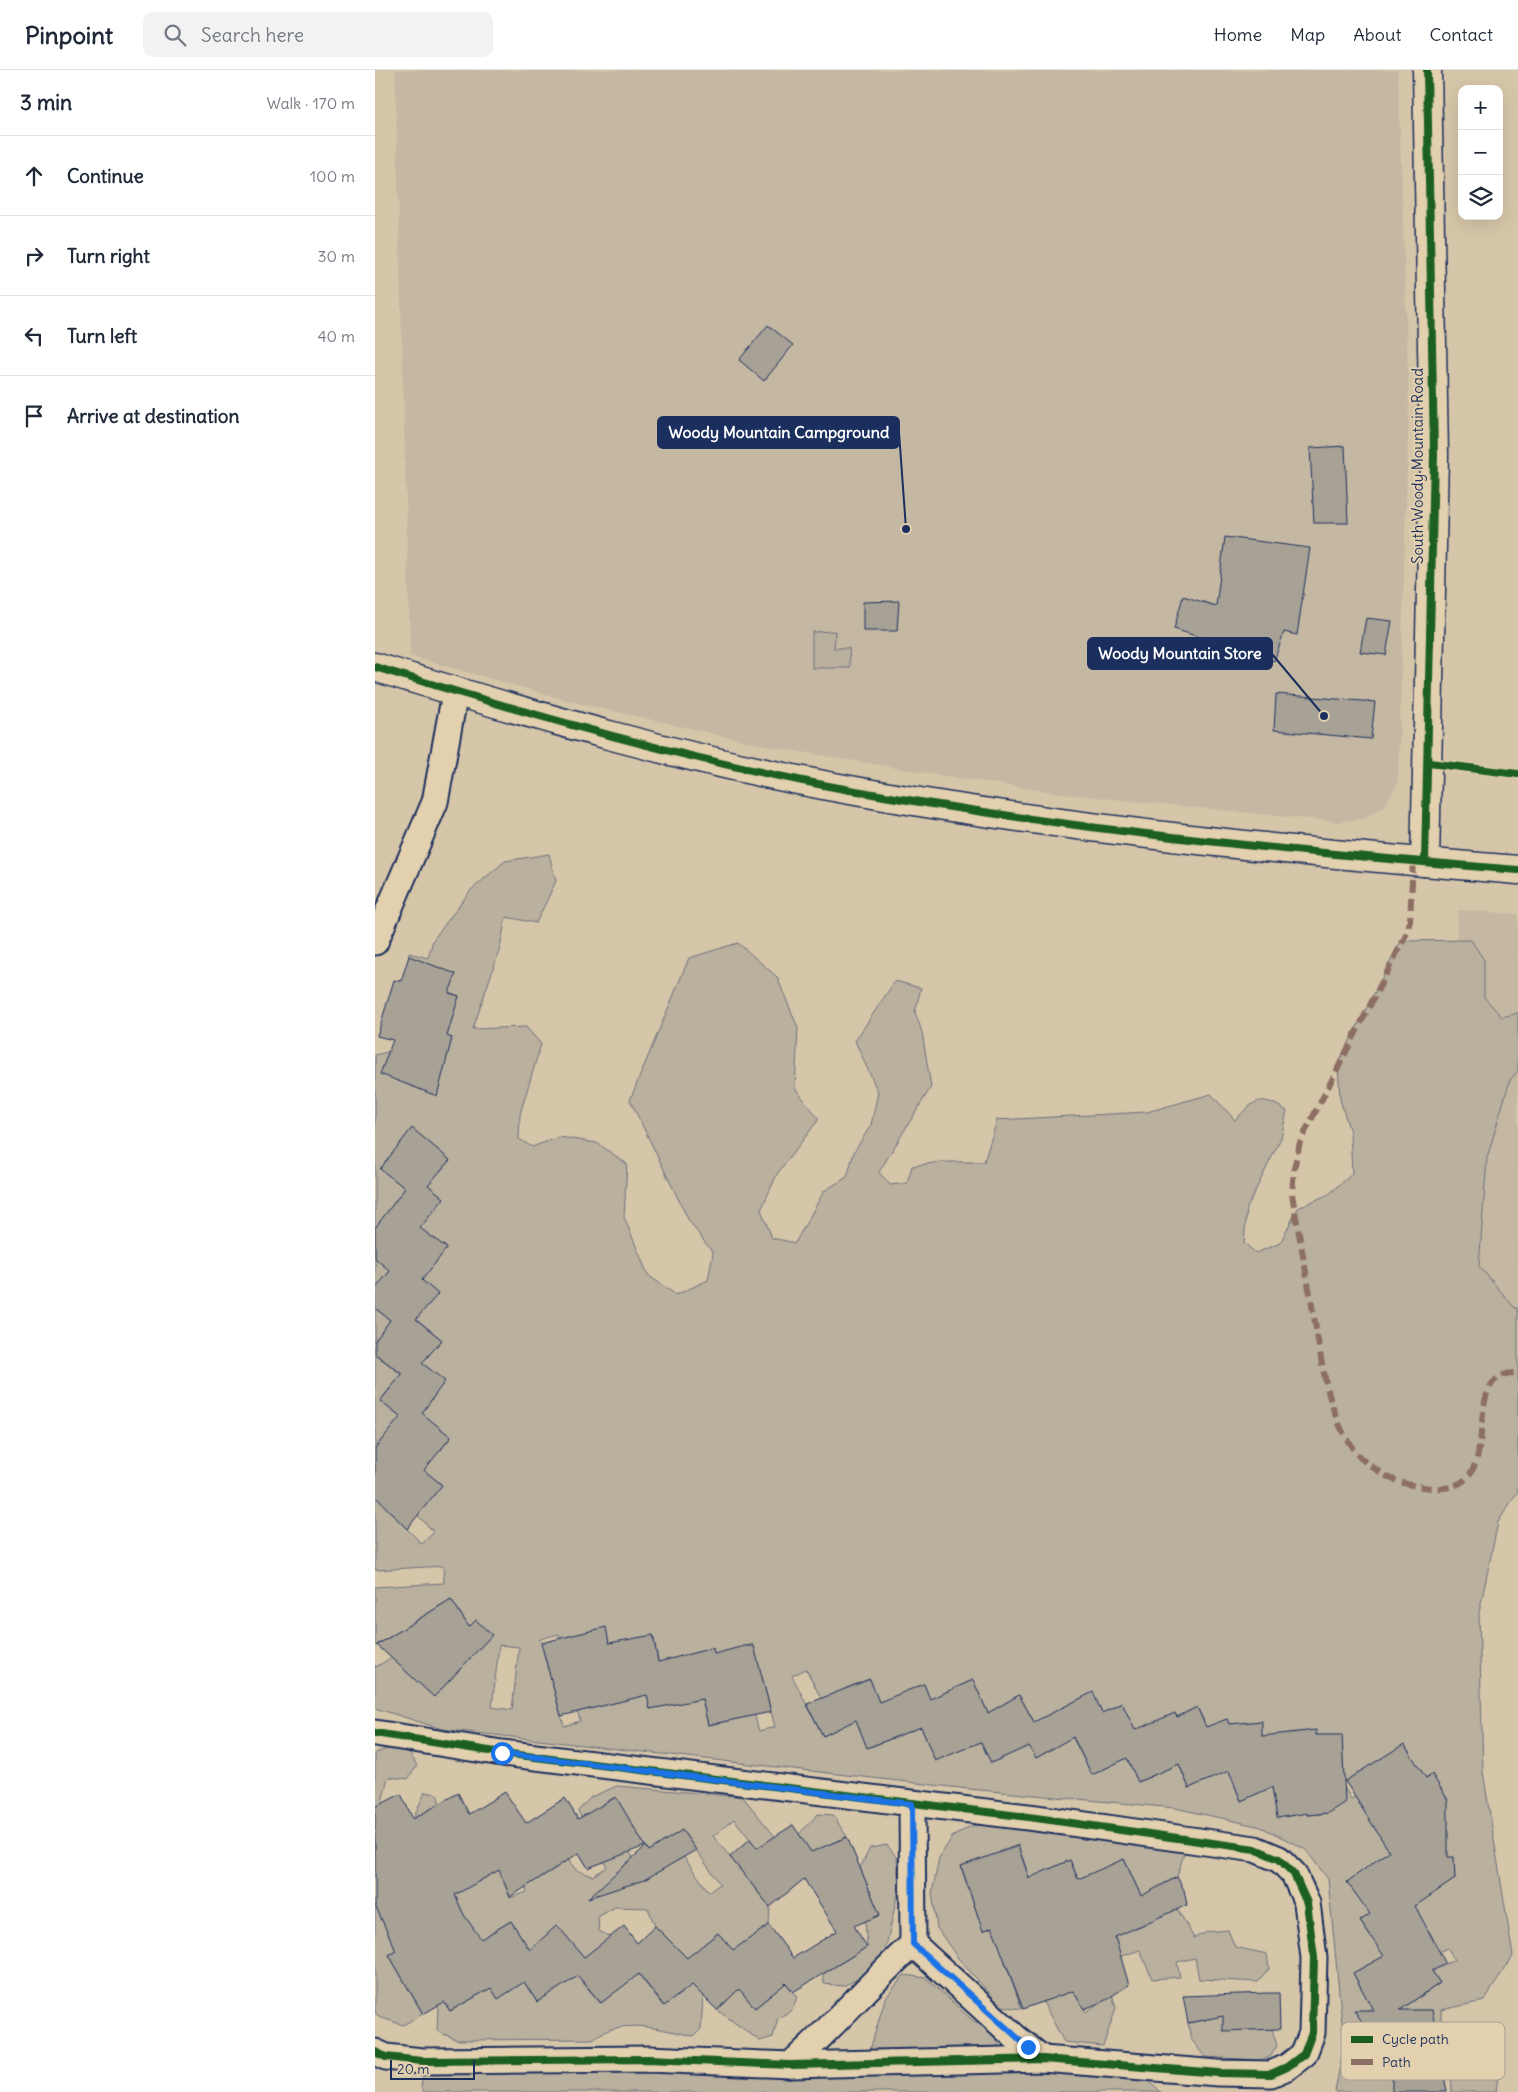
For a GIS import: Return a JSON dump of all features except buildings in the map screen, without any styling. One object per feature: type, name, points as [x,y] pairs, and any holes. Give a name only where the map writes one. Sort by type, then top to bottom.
[{"type":"main road","name":"South Woody Mountain Road","points":[[1425,862],[1434,455],[1427,70]]},
{"type":"main road","points":[[375,667],[455,693],[605,736],[849,790],[1135,833],[1518,870]]},
{"type":"street","points":[[375,942],[435,802],[455,693]]},
{"type":"street","points":[[375,1734],[502,1753],[1243,1846],[1279,1859],[1294,1874],[1307,1903],[1314,1958],[1312,2033],[1304,2054],[1287,2067],[1271,2074],[1254,2075],[1043,2059],[790,2065],[649,2059],[422,2061],[387,2057],[375,2052]]},
{"type":"street","points":[[912,1804],[913,1944],[1015,2037],[1043,2059]]},
{"type":"street","points":[[790,2065],[822,2037],[878,1976],[913,1944]]},
{"type":"shaded area","points":[[395,70],[1398,70],[1409,403],[1398,783],[1384,807],[1364,819],[1337,822],[1065,794],[944,776],[771,747],[569,701],[410,656]]},
{"type":"shaded area","points":[[835,631],[834,648],[849,648],[850,668],[812,668],[812,632]]},
{"type":"shaded area","points":[[549,854],[556,881],[536,923],[506,917],[500,948],[473,1029],[526,1027],[541,1044],[520,1114],[519,1139],[532,1147],[559,1137],[597,1143],[627,1164],[624,1217],[648,1275],[676,1295],[708,1280],[713,1253],[689,1221],[630,1100],[689,958],[738,943],[777,977],[798,1028],[795,1088],[819,1119],[777,1174],[761,1210],[772,1238],[795,1243],[824,1191],[847,1177],[854,1152],[871,1125],[878,1092],[855,1041],[895,981],[921,988],[915,1012],[922,1032],[931,1087],[879,1172],[890,1185],[907,1183],[912,1166],[941,1162],[984,1162],[997,1120],[1147,1112],[1211,1094],[1235,1120],[1254,1103],[1259,1101],[1270,1102],[1287,1111],[1281,1138],[1247,1208],[1244,1243],[1256,1253],[1280,1243],[1298,1208],[1329,1194],[1352,1174],[1350,1132],[1340,1099],[1338,1064],[1401,941],[1471,940],[1484,960],[1484,997],[1502,1017],[1518,1013],[1518,1071],[1510,1080],[1487,1158],[1479,1266],[1514,1307],[1518,1309],[1518,1491],[1498,1522],[1479,1613],[1483,1772],[1513,1956],[1484,2001],[1441,2010],[1441,2022],[1382,2022],[1440,1983],[1430,1968],[1359,2016],[1363,2022],[1342,2022],[1328,1879],[1305,1849],[1261,1827],[1175,1808],[969,1789],[442,1729],[375,1708],[375,1665],[376,1667],[461,1614],[451,1599],[375,1646],[375,1587],[444,1583],[443,1566],[375,1570],[375,1496],[422,1544],[434,1532],[375,1472],[429,1500],[442,1485],[408,1458],[375,1448],[375,1354],[432,1398],[382,1332],[375,1341],[375,1308],[430,1353],[442,1340],[378,1287],[375,1289],[375,1055],[411,1046],[447,1056],[452,1038],[403,1025],[459,996],[407,975],[409,953],[428,958],[433,940],[471,890],[505,861]],"holes":[[[390,1388],[451,1437],[441,1450],[380,1401]],[[559,1634],[580,1721],[564,1726],[540,1639]],[[653,1635],[667,1705],[650,1709]],[[753,1644],[775,1727],[759,1731],[737,1649]],[[499,1645],[519,1647],[512,1710],[492,1707]],[[692,1654],[728,1721],[708,1725]],[[806,1669],[837,1729],[823,1736],[792,1676]],[[869,1679],[893,1738],[868,1748],[844,1689]],[[973,1680],[1007,1755],[957,1687]],[[924,1684],[935,1761],[907,1691]],[[1019,1695],[1050,1750],[1036,1758],[1005,1703]],[[1121,1703],[1156,1774],[1139,1782],[1105,1712]],[[1197,1707],[1204,1721],[1192,1727],[1185,1713]],[[1058,1710],[1108,1767],[1092,1775]],[[1175,1713],[1204,1781],[1189,1788],[1160,1720]],[[1227,1719],[1258,1793],[1241,1801],[1210,1726]],[[1316,1731],[1322,1814],[1307,1815],[1299,1733]],[[1405,1745],[1414,1760],[1351,1799],[1342,1783]],[[1431,1774],[1441,1789],[1378,1833],[1369,1818]],[[1430,1872],[1441,1888],[1370,1936],[1360,1921]],[[1430,1932],[1437,1947],[1361,1988],[1353,1973]],[[1448,1948],[1454,1960],[1442,1966],[1436,1953]]]},
{"type":"shaded area","points":[[1458,910],[1518,914],[1518,1328],[1433,1322]]},
{"type":"shaded area","points":[[393,1747],[410,1753],[417,1766],[408,1779],[388,1777],[382,1803],[375,1817],[375,1753]]},
{"type":"shaded area","points":[[617,1786],[743,1797],[785,1849],[773,1868],[734,1819],[713,1836],[770,1907],[769,1925],[753,1936],[797,1997],[792,2010],[778,2018],[773,2037],[760,2041],[717,2010],[728,2000],[655,1926],[648,1908],[615,1907],[598,1917],[599,1931],[610,1937],[663,2006],[686,1978],[703,1995],[701,2029],[694,2036],[655,2028],[629,2026],[604,2032],[593,2039],[457,2040],[437,2031],[438,2005],[403,1947],[389,1955],[423,2014],[403,2025],[382,2018],[375,2013],[375,1905],[425,1792],[437,1794],[440,1804],[481,1880],[500,1869],[538,1879],[556,1868],[558,1847],[576,1870],[593,1876],[607,1867],[578,1811],[591,1797]],"holes":[[[615,1797],[660,1870],[646,1879],[601,1805]],[[682,1830],[720,1884],[709,1892],[670,1838]],[[521,1876],[527,1892],[510,1898],[504,1882]],[[511,1921],[555,1990],[537,2002],[493,1932]],[[471,1926],[514,1988],[498,1998]],[[718,1933],[770,1996],[755,2008],[703,1945]],[[544,1937],[614,1993],[600,2003]],[[413,1951],[475,1997],[450,2011]]]},
{"type":"shaded area","points":[[818,1814],[833,1815],[847,1837],[832,1843],[850,1885],[838,1895],[799,1834]]},
{"type":"shaded area","points":[[991,1822],[1185,1850],[1177,1877],[1163,1884],[1194,1938],[1207,1932],[1228,1930],[1235,1947],[1267,1954],[1269,1969],[1258,1982],[1199,1979],[1195,1958],[1177,1962],[1180,1977],[1152,1979],[1140,1950],[1103,1962],[1116,2008],[1103,2046],[1064,2042],[1043,2002],[1035,1948],[1004,1960],[1022,2009],[1001,2006],[957,1957],[937,1928],[932,1893],[939,1858],[952,1837],[969,1827]],"holes":[[[1018,1845],[1047,1927],[1029,1933],[1000,1851]],[[1124,1859],[1152,1920],[1136,1928],[1109,1866]],[[979,1860],[1001,1924],[983,1931],[961,1867]],[[1070,1860],[1099,1927],[1056,1866]],[[1066,1950],[1099,2003],[1086,2012],[1052,1958]]]},
{"type":"shaded area","points":[[887,1845],[897,1858],[899,1888],[885,1951],[864,1976],[843,1986],[824,1984],[823,1974],[867,1947],[865,1921],[880,1915],[860,1868],[870,1848]]},
{"type":"shaded area","points":[[904,1975],[926,1978],[972,2020],[992,2031],[999,2044],[996,2051],[879,2057],[870,2050],[885,1999]]},
{"type":"shaded area","points":[[1203,2001],[1272,2029],[1277,2046],[1270,2057],[1259,2060],[1205,2057],[1191,2039],[1188,2023],[1206,2020]]},
{"type":"shaded area","points":[[1341,2059],[1341,2080],[1402,2080],[1392,2092],[1335,2092]]},
{"type":"shaded area","points":[[425,2065],[781,2076],[1058,2072],[1144,2076],[1161,2092],[424,2092],[421,2087]]},
{"type":"shaded area","points":[[1452,2080],[1498,2080],[1496,2092],[1452,2092]]},
{"type":"marked path","points":[[1413,861],[1410,921],[1406,935],[1300,1142],[1294,1169],[1292,1194],[1323,1370],[1338,1422],[1356,1453],[1372,1467],[1394,1480],[1414,1486],[1433,1488],[1457,1485],[1471,1472],[1478,1453],[1483,1410],[1488,1391],[1499,1377],[1518,1373]]},
{"type":"cycle path","points":[[1425,862],[1434,455],[1427,70]]},
{"type":"cycle path","points":[[375,667],[611,736],[730,765],[850,790],[1016,817],[1183,838],[1351,856],[1518,870]]},
{"type":"cycle path","points":[[1429,763],[1518,774]]},
{"type":"cycle path","points":[[375,1733],[502,1753],[1036,1818],[1255,1849],[1279,1859],[1294,1874],[1307,1903],[1314,1958],[1312,2033],[1304,2054],[1287,2067],[1271,2074],[1218,2073],[1043,2059],[790,2065],[649,2059],[422,2061],[386,2057],[375,2052]]},
{"type":"place","name":"Woody Mountain Campground","points":[[906,529]]},
{"type":"place","name":"Woody Mountain Store","points":[[1324,716]]},
{"type":"route","points":[[502,1753],[912,1804],[913,1944],[1028,2047]]}]
